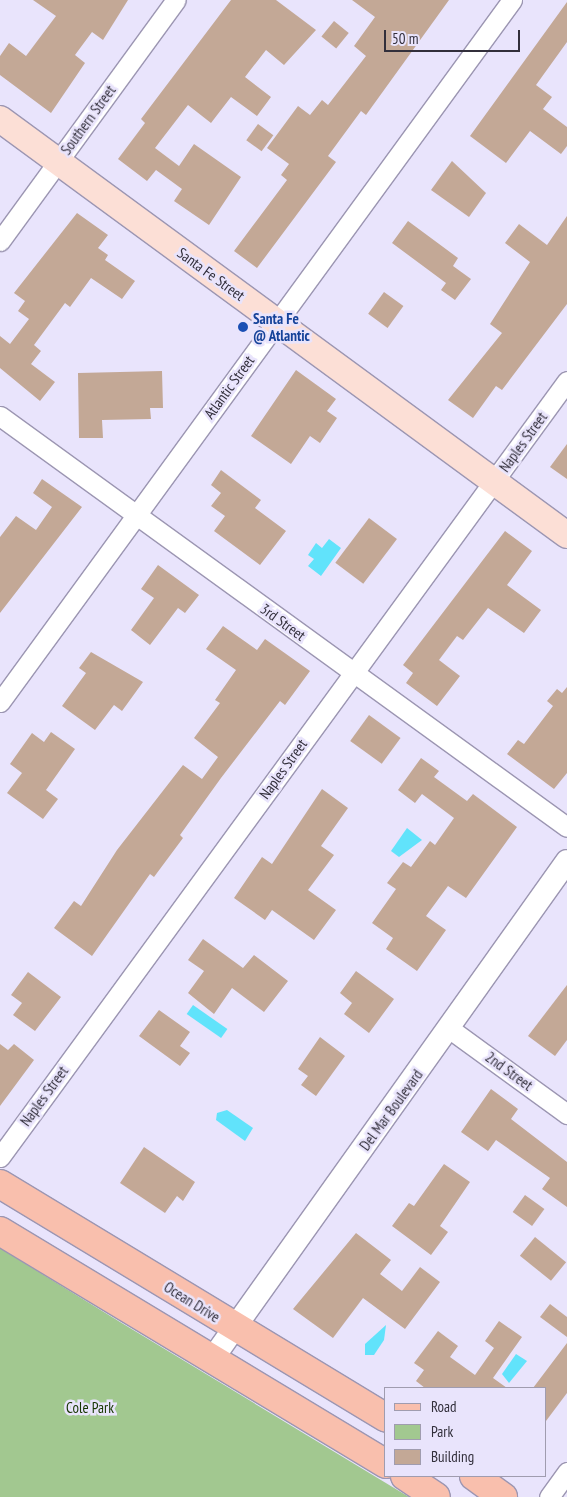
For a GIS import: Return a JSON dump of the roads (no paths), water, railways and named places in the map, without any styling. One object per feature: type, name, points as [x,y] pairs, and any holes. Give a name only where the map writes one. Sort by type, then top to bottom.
[{"type":"main road","name":"Santa Fe Street","points":[[0,119],[567,535]]},
{"type":"main road","name":"Ocean Drive","points":[[0,1184],[384,1417]]},
{"type":"main road","points":[[0,1230],[384,1463]]},
{"type":"main road","points":[[406,1477],[436,1497]]},
{"type":"main road","points":[[475,1477],[503,1497]]},
{"type":"street","name":"Southern Street","points":[[0,241],[176,0]]},
{"type":"street","name":"Atlantic Street","points":[[0,702],[512,0]]},
{"type":"street","name":"Naples Street","points":[[0,1157],[567,381]]},
{"type":"street","name":"3rd Street","points":[[0,416],[567,827]]},
{"type":"street","name":"Del Mar Boulevard","points":[[214,1358],[232,1326],[450,1029],[567,861]]},
{"type":"street","name":"2nd Street","points":[[450,1029],[567,1114]]},
{"type":"street","points":[[549,1497],[567,1472]]},
{"type":"water","points":[[329,539],[341,548],[321,576],[308,566],[314,559],[308,555],[316,543],[322,548]]},
{"type":"water","points":[[407,828],[422,840],[399,857],[391,851]]},
{"type":"water","points":[[193,1005],[227,1029],[221,1038],[187,1014]]},
{"type":"water","points":[[227,1110],[253,1128],[245,1141],[216,1120],[217,1113]]},
{"type":"water","points":[[386,1325],[384,1340],[374,1355],[365,1355],[365,1344]]},
{"type":"water","points":[[516,1354],[527,1361],[509,1383],[502,1374]]},
{"type":"place","name":"Santa Fe @ Atlantic","points":[[243,327]]},
{"type":"park label","name":"Cole Park","points":[[90,1408]]}]
